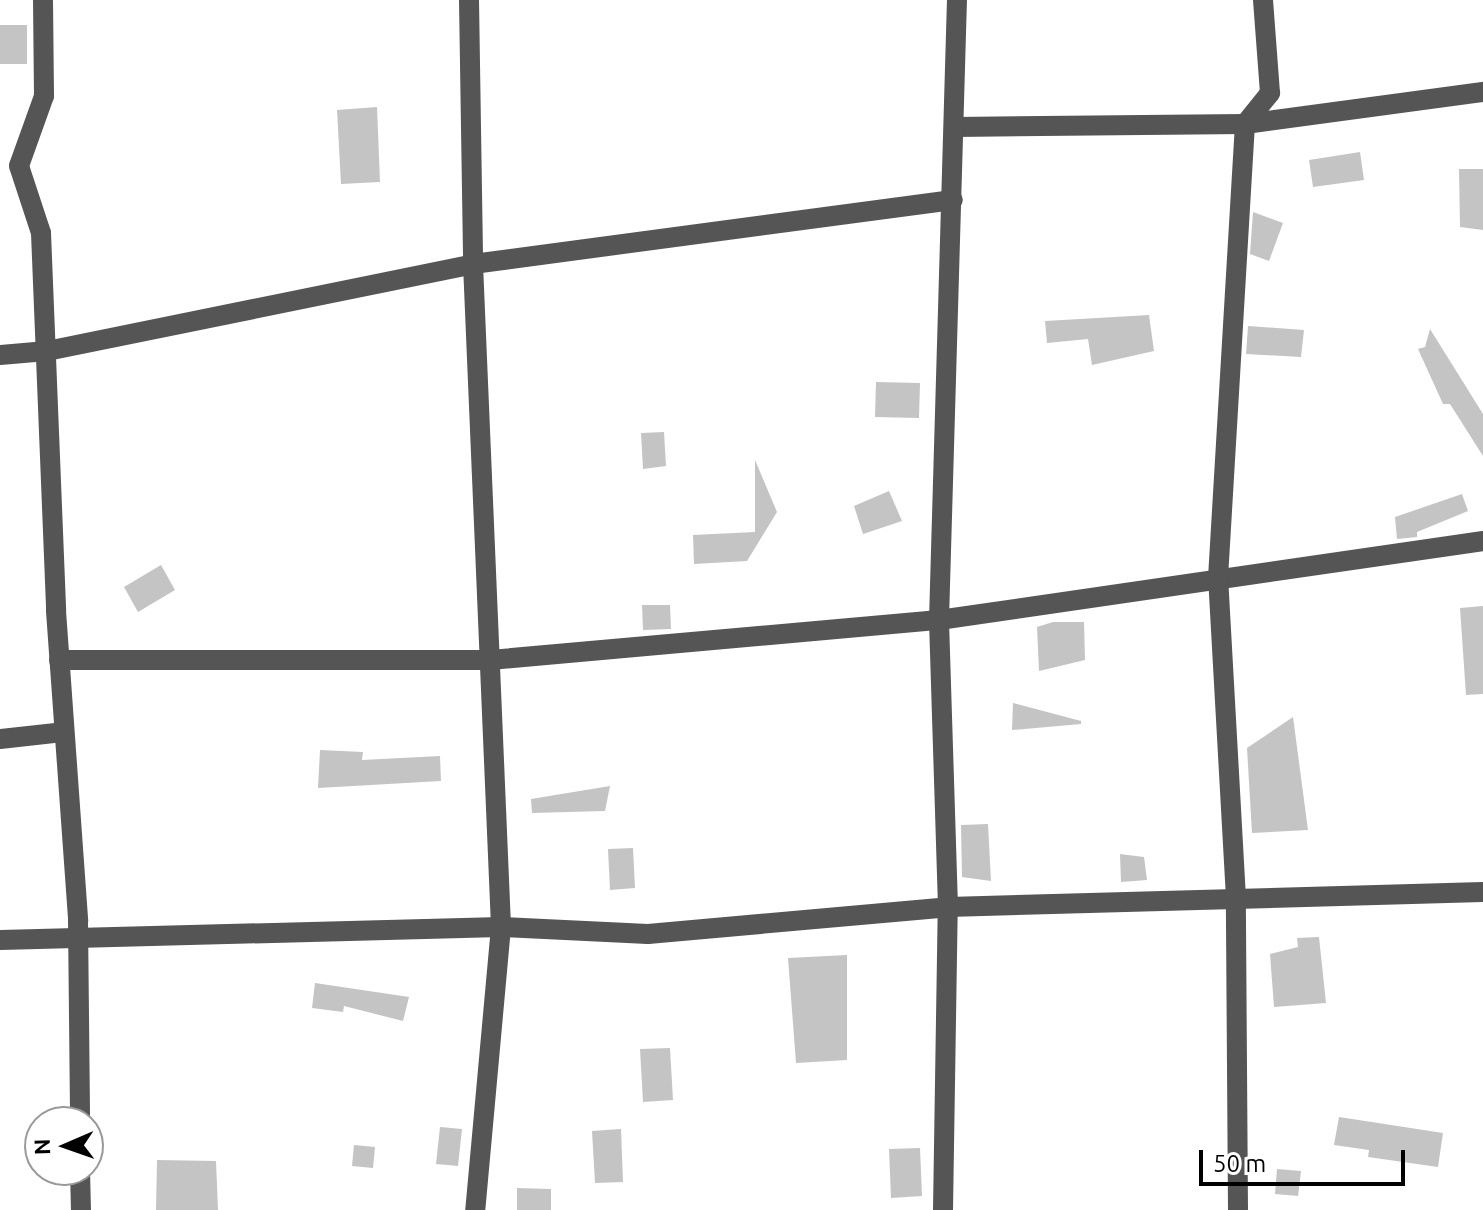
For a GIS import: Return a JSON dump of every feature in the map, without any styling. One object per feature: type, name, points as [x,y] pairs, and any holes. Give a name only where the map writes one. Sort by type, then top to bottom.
[{"type":"street","points":[[43,0],[44,96],[10,165],[41,233],[59,660],[78,939],[80,1106]]},
{"type":"street","points":[[469,0],[473,264],[501,927],[475,1210]]},
{"type":"street","points":[[943,1210],[948,907],[939,620],[957,0]]},
{"type":"street","points":[[1238,1210],[1236,898],[1218,578],[1245,124],[1270,93],[1263,0]]},
{"type":"street","points":[[955,127],[1245,124],[1483,92]]},
{"type":"street","points":[[0,355],[47,351],[473,264],[953,200]]},
{"type":"street","points":[[59,660],[490,660],[939,620],[1483,541]]},
{"type":"street","points":[[0,739],[63,732]]},
{"type":"street","points":[[0,940],[501,927],[648,934],[948,907],[1483,892]]},
{"type":"street","points":[[80,1186],[81,1210]]},
{"type":"building","points":[[0,25],[27,25],[27,64],[0,64]]},
{"type":"building","points":[[377,107],[380,182],[341,184],[337,110]]},
{"type":"building","points":[[1360,152],[1364,180],[1313,187],[1309,160]]},
{"type":"building","points":[[1459,169],[1483,169],[1483,230],[1460,227]]},
{"type":"building","points":[[1253,212],[1283,223],[1269,261],[1250,254]]},
{"type":"building","points":[[1149,315],[1154,351],[1092,365],[1088,339],[1047,343],[1045,321]]},
{"type":"building","points":[[1248,326],[1304,330],[1301,357],[1246,354]]},
{"type":"building","points":[[1430,329],[1483,414],[1483,456],[1450,404],[1443,404],[1418,349],[1425,347]]},
{"type":"building","points":[[876,382],[920,383],[919,418],[875,417]]},
{"type":"building","points":[[664,432],[666,466],[643,469],[641,433]]},
{"type":"building","points":[[755,460],[777,512],[747,561],[694,564],[693,535],[755,532]]},
{"type":"building","points":[[889,491],[902,521],[863,534],[854,506]]},
{"type":"building","points":[[1462,494],[1468,511],[1417,532],[1417,537],[1397,539],[1395,517]]},
{"type":"building","points":[[161,565],[175,590],[138,612],[124,587]]},
{"type":"building","points":[[642,605],[670,605],[671,629],[643,630]]},
{"type":"building","points":[[1483,606],[1483,694],[1466,695],[1460,608]]},
{"type":"building","points":[[1053,622],[1084,622],[1085,660],[1039,671],[1037,627]]},
{"type":"building","points":[[1013,703],[1081,721],[1081,724],[1012,730]]},
{"type":"building","points":[[1293,717],[1308,830],[1252,833],[1247,748]]},
{"type":"building","points":[[320,750],[363,752],[362,760],[440,756],[441,781],[318,788]]},
{"type":"building","points":[[610,786],[605,811],[532,813],[531,799]]},
{"type":"building","points":[[988,824],[991,881],[962,877],[961,825]]},
{"type":"building","points":[[633,848],[635,888],[610,890],[608,849]]},
{"type":"building","points":[[1120,854],[1144,857],[1147,880],[1121,882]]},
{"type":"building","points":[[1319,937],[1326,1003],[1274,1007],[1270,954],[1298,947],[1297,938]]},
{"type":"building","points":[[847,955],[847,1060],[796,1063],[788,958]]},
{"type":"building","points":[[315,983],[409,997],[403,1021],[344,1006],[343,1012],[312,1008]]},
{"type":"building","points":[[670,1048],[673,1100],[643,1102],[640,1049]]},
{"type":"building","points":[[1339,1117],[1443,1133],[1438,1167],[1368,1157],[1369,1150],[1334,1145]]},
{"type":"building","points":[[440,1127],[462,1129],[458,1166],[436,1164]]},
{"type":"building","points":[[621,1129],[623,1182],[595,1183],[592,1131]]},
{"type":"building","points":[[354,1145],[375,1147],[373,1168],[352,1166]]},
{"type":"building","points":[[920,1148],[922,1196],[891,1198],[889,1149]]},
{"type":"building","points":[[157,1160],[216,1161],[218,1210],[156,1210]]},
{"type":"building","points":[[1277,1169],[1301,1171],[1298,1196],[1275,1194]]},
{"type":"building","points":[[517,1188],[551,1189],[551,1210],[517,1210]]}]
